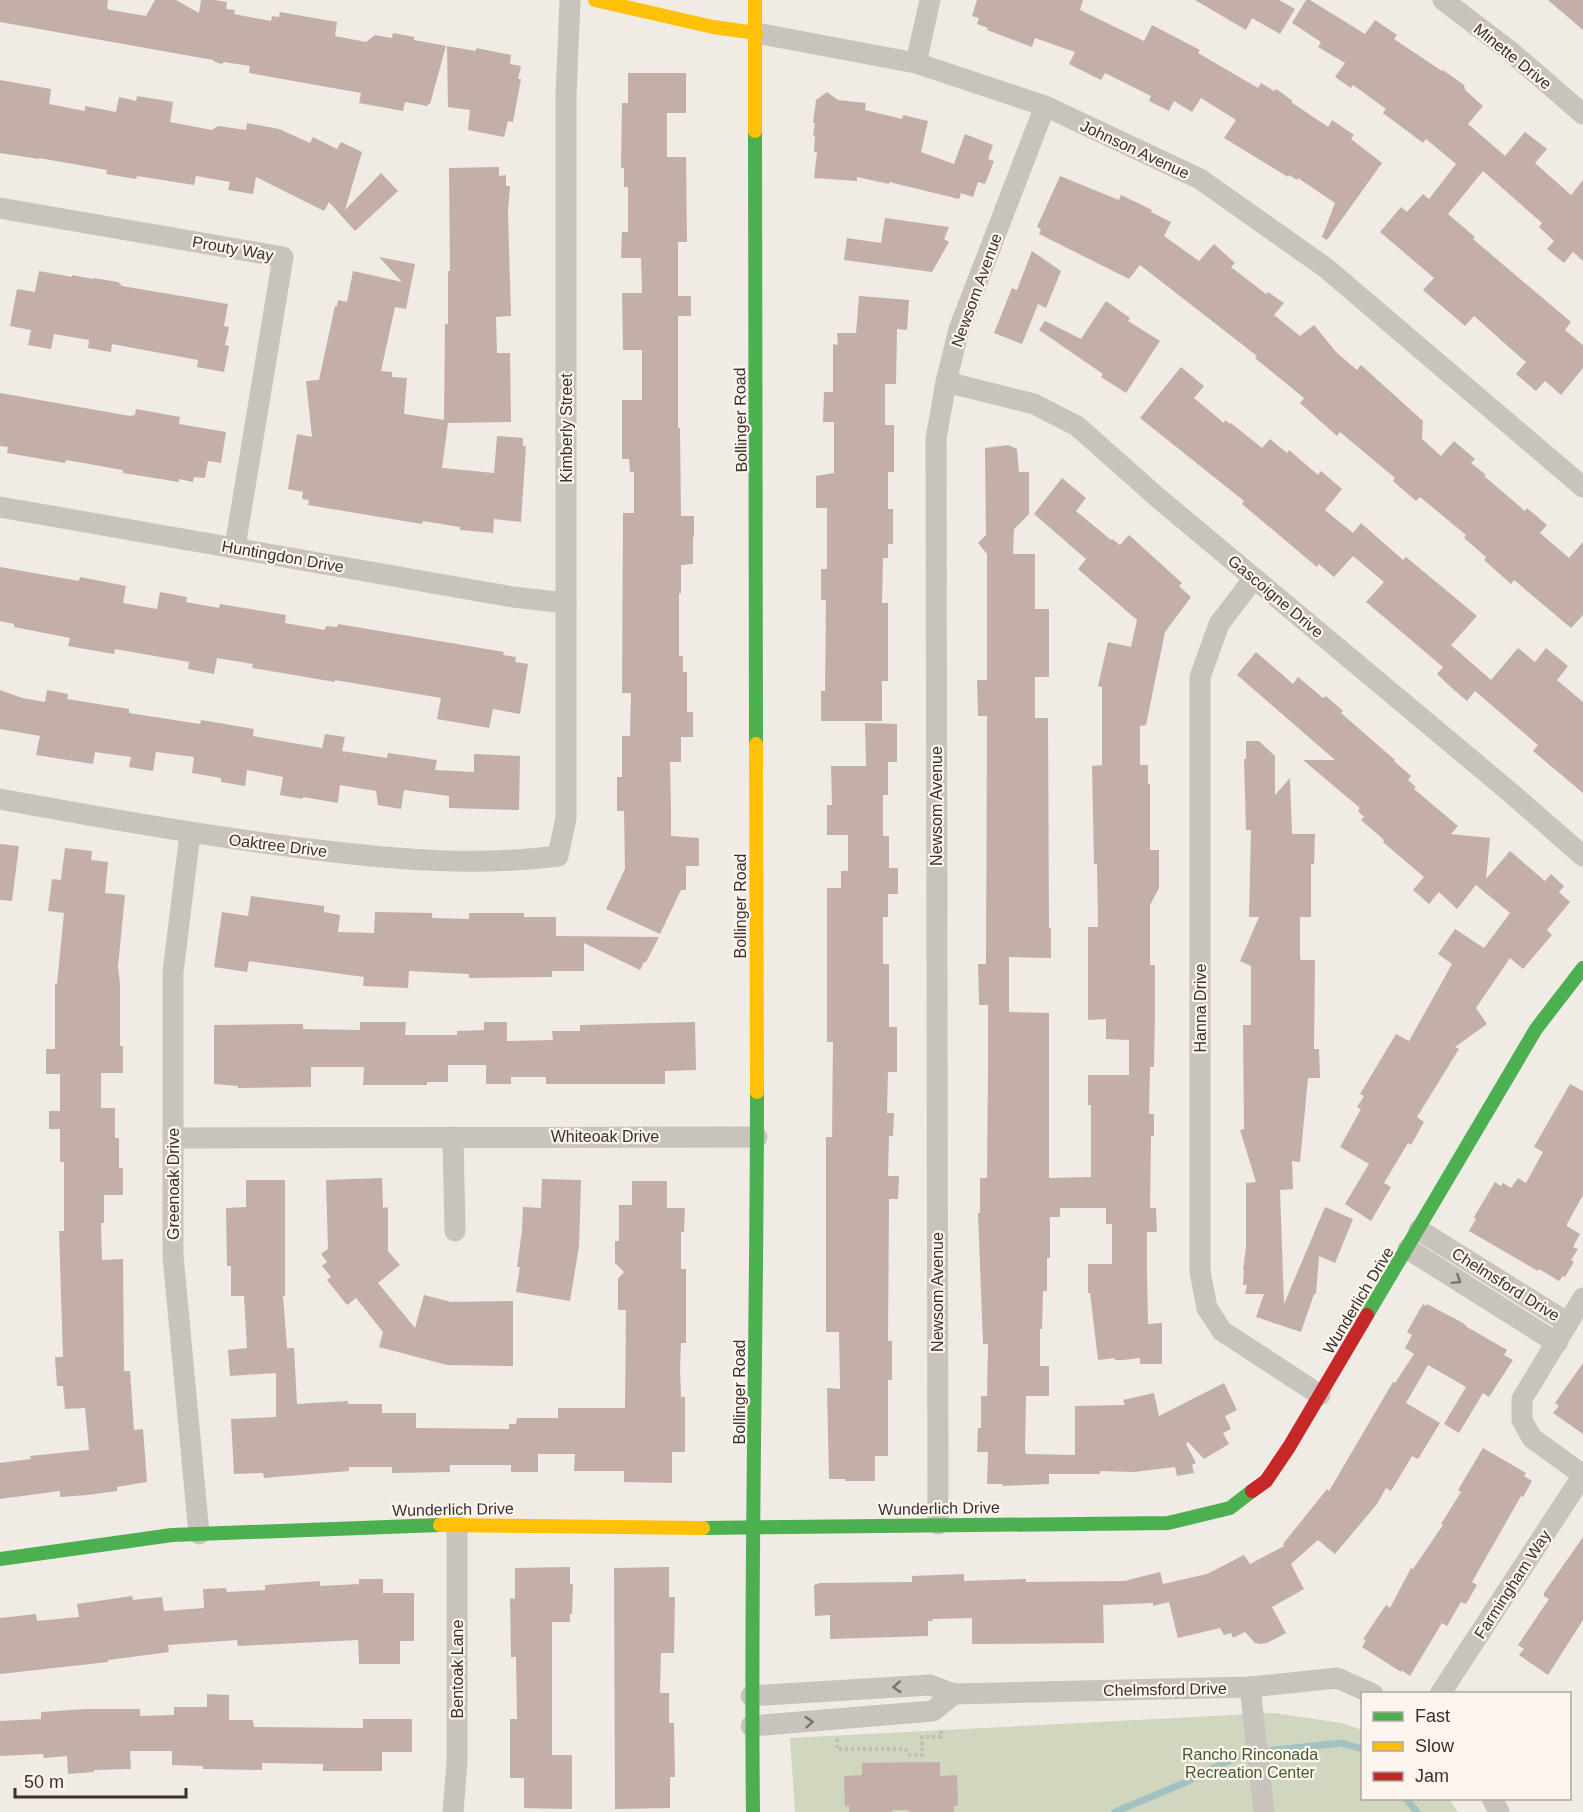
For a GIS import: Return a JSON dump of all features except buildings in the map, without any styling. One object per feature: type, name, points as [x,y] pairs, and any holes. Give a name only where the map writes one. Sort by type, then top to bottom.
[{"type":"street","name":"Kimberly Street","points":[[558,856],[566,818],[566,96],[570,0]]},
{"type":"street","name":"Johnson Avenue","points":[[595,0],[702,24],[916,63],[1045,106],[1200,179],[1326,268],[1583,487]]},
{"type":"street","name":"Bollinger Road","points":[[753,1812],[751,1696],[757,1137],[755,0]]},
{"type":"street","points":[[916,63],[930,0]]},
{"type":"street","name":"Minette Drive","points":[[1443,0],[1510,51],[1583,114]]},
{"type":"street","name":"Newsom Avenue","points":[[938,1524],[936,440],[946,382],[959,329],[1045,106]]},
{"type":"street","name":"Prouty Way","points":[[0,208],[283,257],[235,547]]},
{"type":"street","name":"Gascoigne Drive","points":[[946,382],[1034,404],[1077,426],[1583,856]]},
{"type":"street","name":"Huntingdon Drive","points":[[0,507],[513,597],[566,603]]},
{"type":"street","name":"Hanna Drive","points":[[1254,578],[1219,624],[1200,676],[1200,1272],[1207,1308],[1222,1331],[1320,1395]]},
{"type":"street","name":"Oaktree Drive","points":[[0,799],[190,834],[386,859],[519,861],[558,856]]},
{"type":"street","name":"Greenoak Drive","points":[[190,834],[173,972],[173,1256],[199,1534]]},
{"type":"street","name":"Wunderlich Drive","points":[[0,1559],[172,1535],[457,1525],[754,1527],[1168,1523],[1230,1508],[1266,1481],[1408,1249],[1536,1029],[1583,968]]},
{"type":"street","points":[[453,1137],[455,1232]]},
{"type":"street","name":"Whiteoak Drive","points":[[174,1138],[757,1137]]},
{"type":"street","name":"Chelmsford Drive","points":[[1419,1230],[1568,1323],[1583,1298]]},
{"type":"street","name":"Chelmsford Drive","points":[[1408,1249],[1557,1343]]},
{"type":"street","points":[[1568,1323],[1522,1399],[1522,1420],[1532,1438],[1583,1475]]},
{"type":"street","name":"Farmingham Way","points":[[1441,1692],[1583,1475]]},
{"type":"street","name":"Bentoak Lane","points":[[453,1812],[457,1762],[457,1525]]},
{"type":"street","name":"Chelmsford Drive","points":[[751,1696],[930,1685],[954,1694],[1250,1687],[1337,1678],[1368,1692]]},
{"type":"street","points":[[1250,1687],[1264,1803]]},
{"type":"street","points":[[751,1726],[933,1711],[954,1694]]},
{"type":"path","points":[[836,1732],[837,1749],[905,1749],[910,1755],[922,1755],[922,1737],[941,1737],[941,1722]]},
{"type":"green space","name":"Rancho Rinconada Recreation Center","points":[[1274,1713],[1342,1723],[1361,1730],[1361,1800],[1450,1800],[1458,1812],[795,1812],[790,1738]]},
{"type":"waterway","points":[[1115,1812],[1184,1783],[1236,1757],[1274,1750],[1342,1743],[1361,1749]]},
{"type":"waterway","points":[[1407,1800],[1417,1812]]},
{"type":"traffic: fast","points":[[755,131],[756,744]]},
{"type":"traffic: fast","points":[[1367,1315],[1536,1029],[1583,968]]},
{"type":"traffic: fast","points":[[753,1812],[752,1632],[757,1092]]},
{"type":"traffic: fast","points":[[703,1528],[1168,1523],[1230,1508],[1252,1491]]},
{"type":"traffic: fast","points":[[0,1559],[172,1535],[440,1525]]},
{"type":"traffic: slow","points":[[595,0],[713,27],[756,33]]},
{"type":"traffic: slow","points":[[755,0],[755,131]]},
{"type":"traffic: slow","points":[[756,744],[757,1092]]},
{"type":"traffic: slow","points":[[440,1525],[703,1528]]},
{"type":"traffic: jam","points":[[1252,1491],[1266,1481],[1289,1447],[1367,1315]]}]
